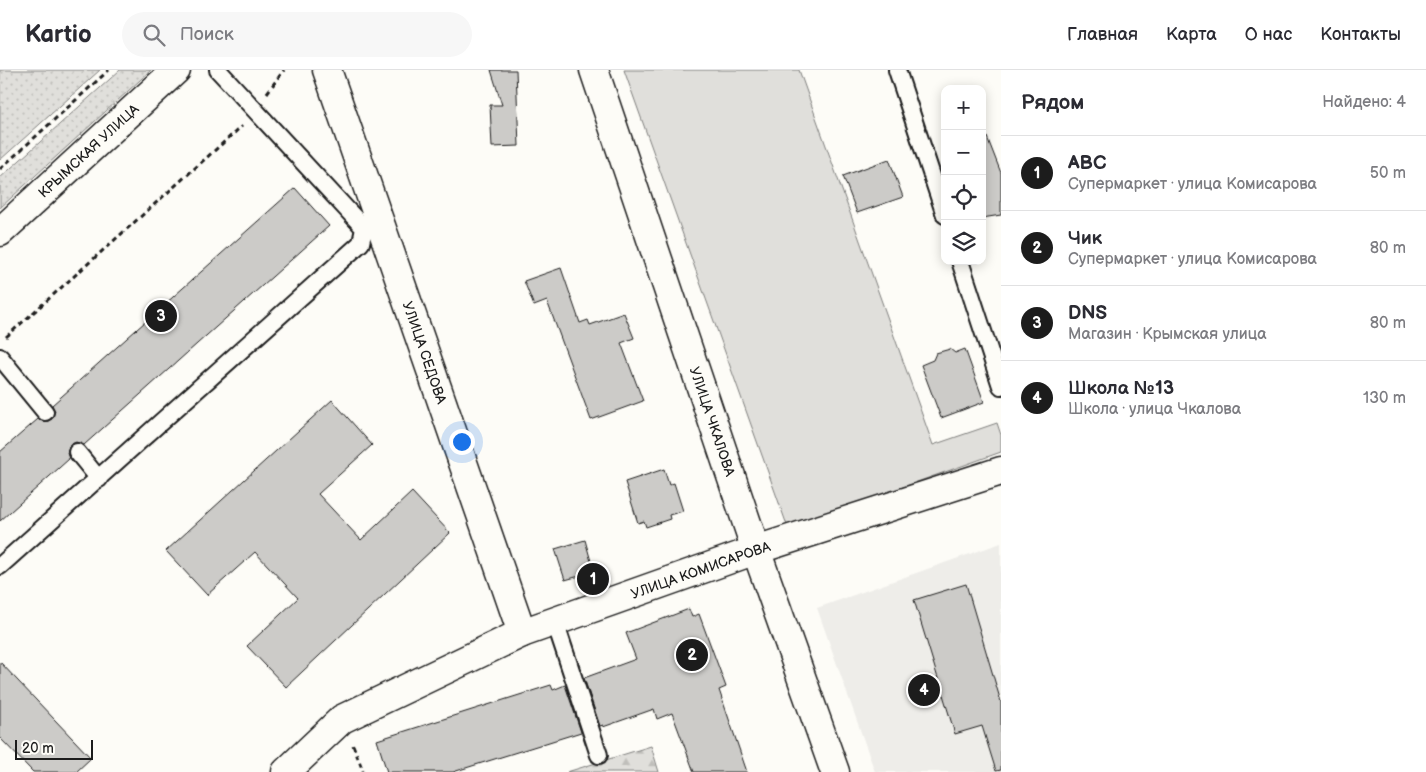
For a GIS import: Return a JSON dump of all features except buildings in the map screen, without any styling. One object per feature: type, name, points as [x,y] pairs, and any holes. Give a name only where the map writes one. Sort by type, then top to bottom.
[{"type":"street","name":"КРЫМСКАЯ УЛИЦА","points":[[0,232],[176,70]]},
{"type":"street","name":"УЛИЦА СЕДОВА","points":[[328,70],[522,633]]},
{"type":"street","name":"УЛИЦА ЧКАЛОВА","points":[[594,70],[756,550],[835,772]]},
{"type":"street","name":"УЛИЦА КОМИСАРОВА","points":[[286,772],[342,719],[522,633],[756,550],[1001,472]]},
{"type":"lane","points":[[0,566],[362,243],[364,228],[218,70]]},
{"type":"lane","points":[[897,70],[941,203]]},
{"type":"lane","points":[[961,265],[1001,386]]},
{"type":"lane","points":[[0,357],[45,412]]},
{"type":"lane","points":[[77,452],[98,479]]},
{"type":"lane","points":[[555,622],[598,755]]},
{"type":"path","points":[[0,169],[109,70]]},
{"type":"path","points":[[0,342],[246,122],[284,70]]},
{"type":"shaded area","points":[[1001,543],[1001,772],[875,772],[817,608]]},
{"type":"green space","points":[[0,70],[100,70],[0,160]]},
{"type":"green space","points":[[120,70],[151,70],[0,208],[0,178]]},
{"type":"green space","points":[[624,70],[799,70],[933,445],[997,423],[1001,435],[1001,452],[788,528]]},
{"type":"green space","points":[[651,746],[659,772],[567,772]]},
{"type":"place","name":"DNS","points":[[161,316]]},
{"type":"place","name":"ABC","points":[[593,579]]},
{"type":"place","name":"Чик","points":[[692,655]]},
{"type":"place","name":"Школа №13","points":[[924,690]]}]
